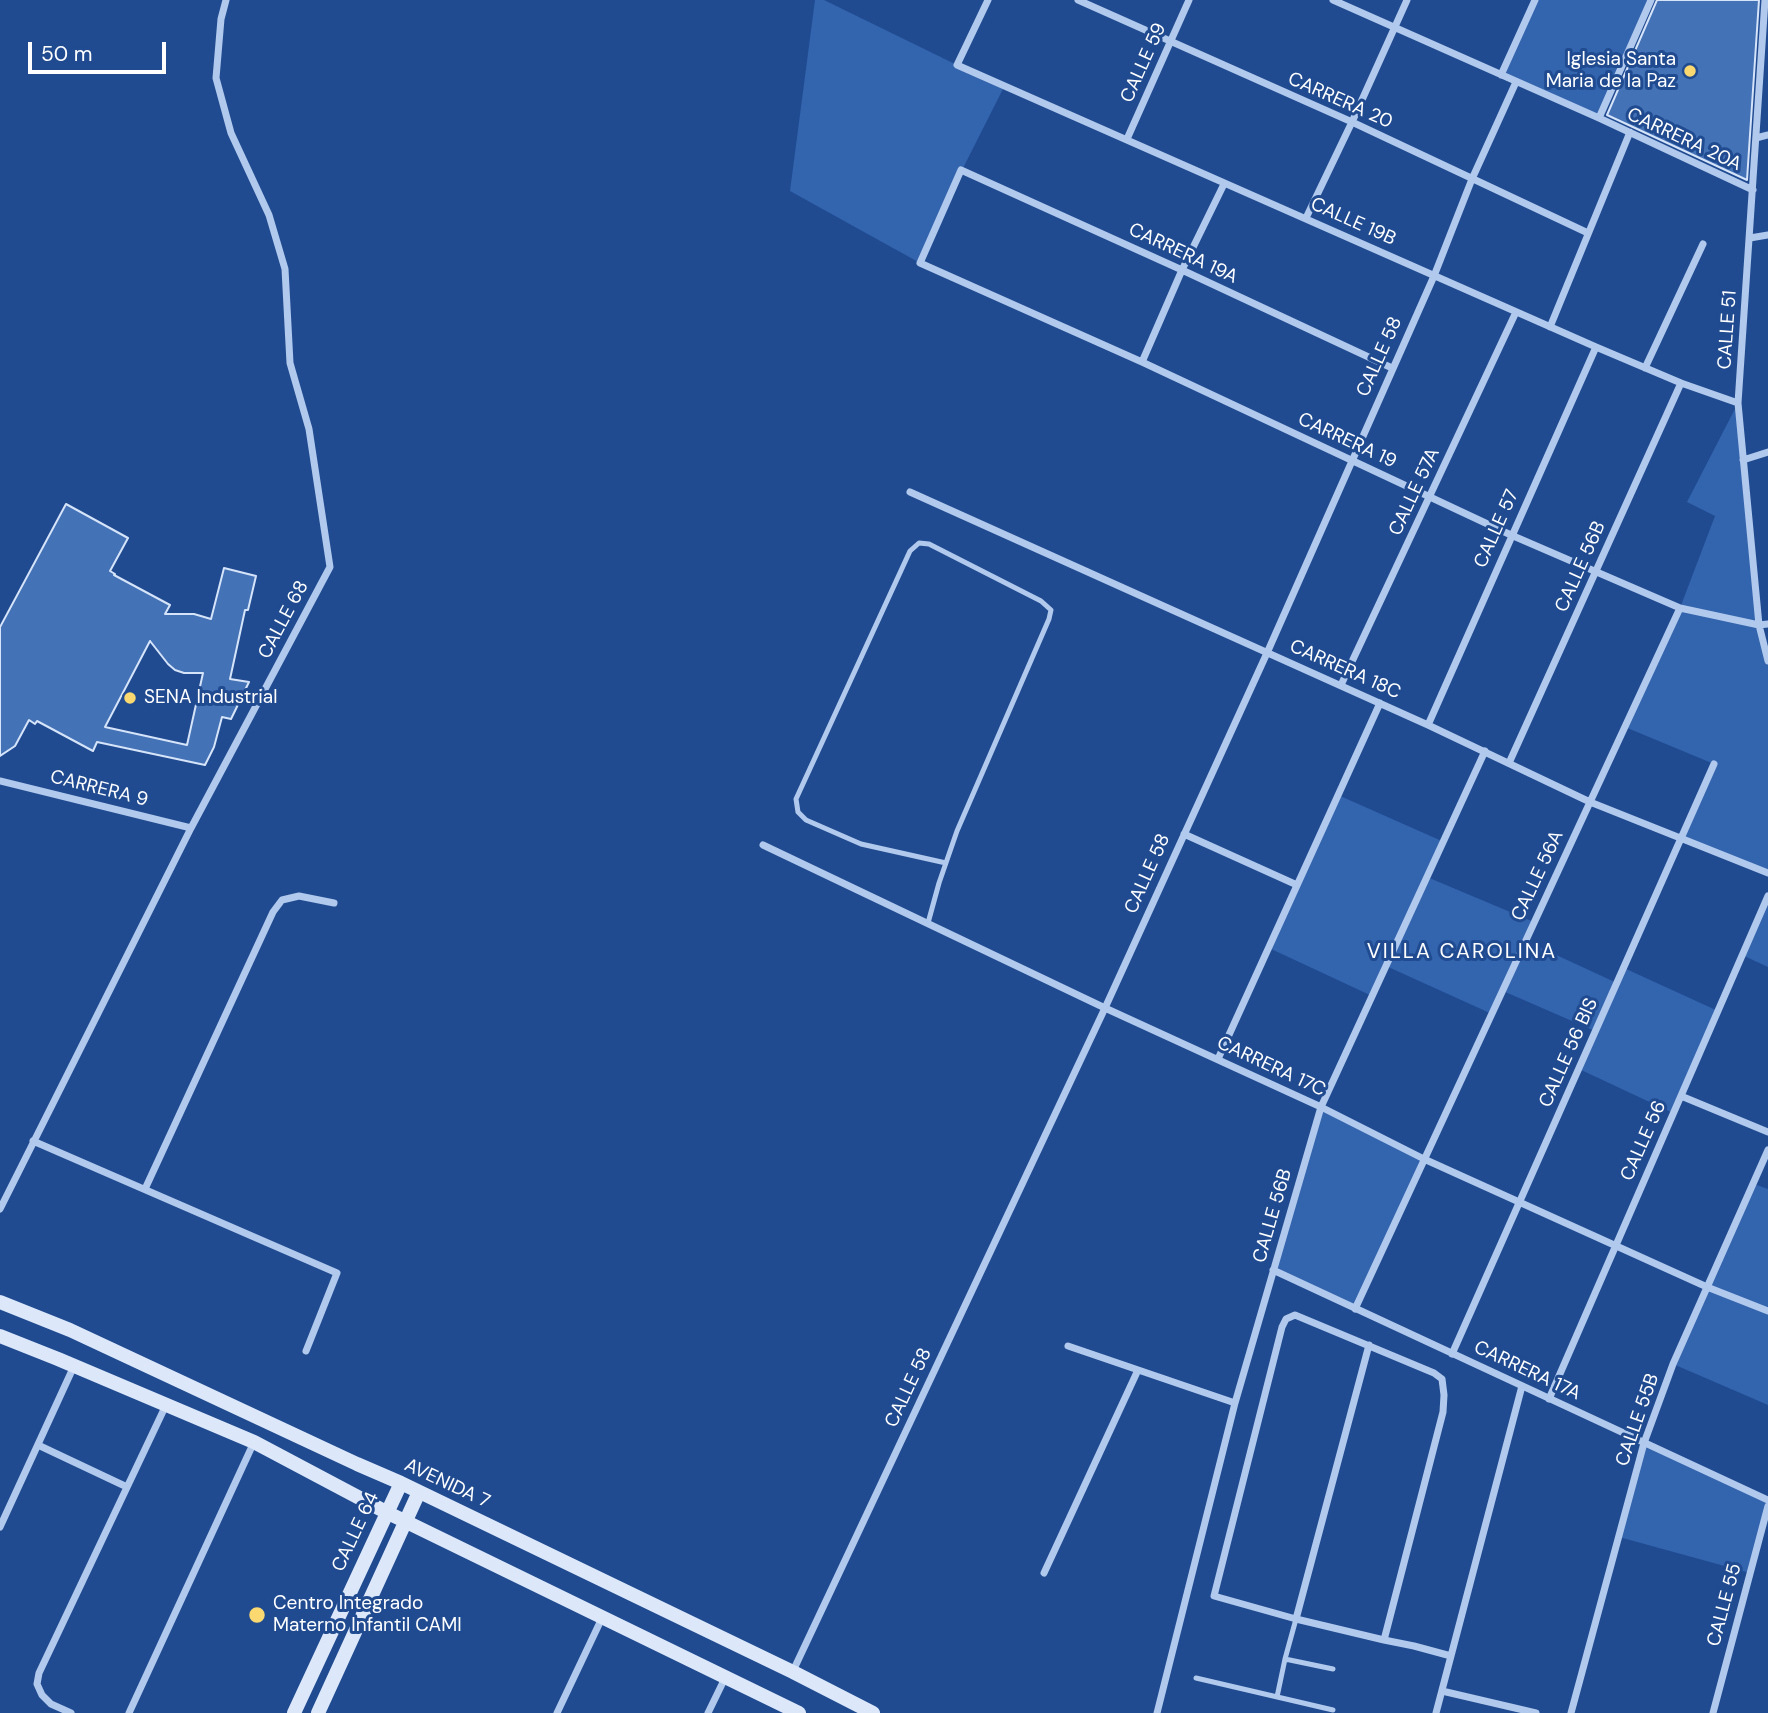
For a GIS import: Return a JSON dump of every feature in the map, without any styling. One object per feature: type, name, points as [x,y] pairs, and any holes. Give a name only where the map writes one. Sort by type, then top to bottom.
[{"type":"main road","name":"AVENIDA 7","points":[[0,1302],[70,1330],[401,1483],[873,1713]]},
{"type":"main road","points":[[0,1336],[254,1442],[386,1512],[799,1713]]},
{"type":"main road","name":"CALLE 64","points":[[295,1713],[401,1483]]},
{"type":"main road","name":"CALLE 64","points":[[318,1713],[419,1492]]},
{"type":"street","name":"CALLE 68","points":[[0,1209],[191,828],[330,567],[309,429],[290,363],[285,268],[269,215],[231,133],[216,78],[220,19],[226,0]]},
{"type":"street","name":"CALLE 19B","points":[[988,0],[957,65],[1596,347],[1681,383],[1738,403]]},
{"type":"street","name":"CARRERA 20","points":[[1078,0],[1352,122],[1588,233]]},
{"type":"street","name":"CALLE 59","points":[[1127,139],[1189,0]]},
{"type":"street","name":"CARRERA 20A","points":[[1333,0],[1630,132],[1753,190]]},
{"type":"street","points":[[1306,218],[1407,0]]},
{"type":"street","points":[[1501,75],[1535,0]]},
{"type":"street","points":[[1599,118],[1651,0]]},
{"type":"street","name":"CALLE 51","points":[[1765,0],[1766,25],[1738,403],[1759,625],[1768,661]]},
{"type":"street","name":"CALLE 58","points":[[793,1672],[1105,1008],[1267,653],[1434,276],[1472,179],[1516,82]]},
{"type":"street","points":[[1550,327],[1630,132]]},
{"type":"street","name":"CARRERA 20A","points":[[1756,138],[1768,135]]},
{"type":"street","name":"CARRERA 19","points":[[961,170],[920,263],[1143,362],[1511,535],[1680,608],[1759,625],[1768,624]]},
{"type":"street","name":"CARRERA 19A","points":[[961,170],[1392,368]]},
{"type":"street","points":[[1143,362],[1182,270],[1224,184]]},
{"type":"street","points":[[1750,238],[1768,235]]},
{"type":"street","points":[[1645,368],[1703,244]]},
{"type":"street","name":"CALLE 57A","points":[[1341,685],[1516,312]]},
{"type":"street","name":"CALLE 57","points":[[1428,724],[1596,347]]},
{"type":"street","name":"CALLE 56B","points":[[1509,763],[1681,383]]},
{"type":"street","points":[[1743,460],[1768,452]]},
{"type":"street","name":"CARRERA 18C","points":[[910,492],[1428,724],[1590,802],[1768,873]]},
{"type":"street","name":"CALLE 56A","points":[[1355,1308],[1680,608]]},
{"type":"street","points":[[1218,1059],[1380,703]]},
{"type":"street","name":"CALLE 56B","points":[[1157,1713],[1235,1403],[1321,1107],[1485,751]]},
{"type":"street","name":"CALLE 56 BIS","points":[[1452,1354],[1714,764]]},
{"type":"street","name":"CARRERA 9","points":[[0,781],[191,828]]},
{"type":"street","points":[[1184,834],[1297,885]]},
{"type":"street","name":"CARRERA 17C","points":[[764,845],[1105,1008],[1321,1107],[1424,1159],[1707,1287],[1768,1311]]},
{"type":"street","points":[[145,1189],[273,912],[282,900],[299,896],[334,902]]},
{"type":"street","name":"CALLE 56","points":[[1549,1399],[1768,896]]},
{"type":"street","points":[[1681,1096],[1768,1132]]},
{"type":"street","points":[[33,1142],[337,1273],[306,1351]]},
{"type":"street","name":"CALLE 55B","points":[[1570,1713],[1644,1443],[1674,1364],[1768,1150]]},
{"type":"street","name":"CARRERA 17A","points":[[1273,1270],[1768,1500]]},
{"type":"street","points":[[1384,1640],[1443,1412],[1442,1378],[1295,1315],[1286,1319],[1282,1327],[1214,1596],[1296,1619],[1451,1656]]},
{"type":"street","points":[[1296,1619],[1369,1345]]},
{"type":"street","points":[[1068,1346],[1235,1403]]},
{"type":"street","points":[[0,1527],[74,1366]]},
{"type":"street","points":[[1044,1573],[1138,1370]]},
{"type":"street","points":[[1436,1713],[1522,1386]]},
{"type":"street","points":[[71,1713],[51,1704],[42,1695],[37,1684],[39,1673],[166,1405]]},
{"type":"street","points":[[130,1713],[254,1442]]},
{"type":"street","points":[[38,1445],[127,1487]]},
{"type":"street","name":"CALLE 55","points":[[1713,1713],[1768,1506]]},
{"type":"street","points":[[557,1713],[602,1618]]},
{"type":"street","points":[[708,1713],[725,1678]]},
{"type":"street","points":[[1442,1691],[1536,1713]]},
{"type":"lane","points":[[928,923],[957,831],[1051,610],[1041,601],[929,544],[919,543],[910,551],[796,799],[798,811],[806,820],[861,845],[946,863]]},
{"type":"lane","points":[[1277,1697],[1296,1619]]},
{"type":"lane","points":[[1285,1658],[1333,1669]]},
{"type":"lane","points":[[1196,1678],[1333,1710]]},
{"type":"shaded area","points":[[815,0],[824,0],[957,65],[1005,85],[956,182],[920,263],[790,191]]},
{"type":"shaded area","points":[[1535,0],[1651,0],[1599,118],[1501,75]]},
{"type":"shaded area","points":[[1738,403],[1759,625],[1768,661],[1768,873],[1682,839],[1714,764],[1625,727],[1680,608],[1715,516],[1687,502]]},
{"type":"shaded area","points":[[1338,795],[1444,842],[1427,877],[1534,922],[1526,941],[1617,983],[1624,968],[1718,1011],[1673,1113],[1579,1069],[1595,1031],[1503,991],[1492,1014],[1386,966],[1372,996],[1269,948]]},
{"type":"shaded area","points":[[1768,896],[1768,967],[1742,955]]},
{"type":"shaded area","points":[[1321,1107],[1424,1159],[1355,1309],[1273,1270]]},
{"type":"shaded area","points":[[1754,1184],[1768,1189],[1768,1405],[1673,1364]]},
{"type":"shaded area","points":[[1644,1443],[1768,1500],[1750,1573],[1619,1537]]},
{"type":"building","name":"Iglesia Santa Maria de la Paz","points":[[1657,0],[1759,0],[1747,180],[1607,115]]},
{"type":"building","points":[[66,504],[128,538],[110,571],[170,605],[165,614],[194,614],[211,619],[224,568],[256,576],[248,610],[245,610],[230,679],[249,682],[231,719],[222,717],[214,747],[205,765],[97,742],[93,751],[37,721],[35,724],[29,720],[15,746],[0,756],[0,627]],"holes":[[[150,641],[168,664],[184,673],[203,673],[187,745],[105,727]]]},
{"type":"place","name":"Iglesia Santa Maria de la Paz","points":[[1690,71]]},
{"type":"place","name":"SENA Industrial","points":[[130,698]]},
{"type":"place","name":"Centro Integrado Materno Infantil CAMI","points":[[257,1615]]},
{"type":"district","name":"VILLA CAROLINA","points":[[1462,952]]}]
